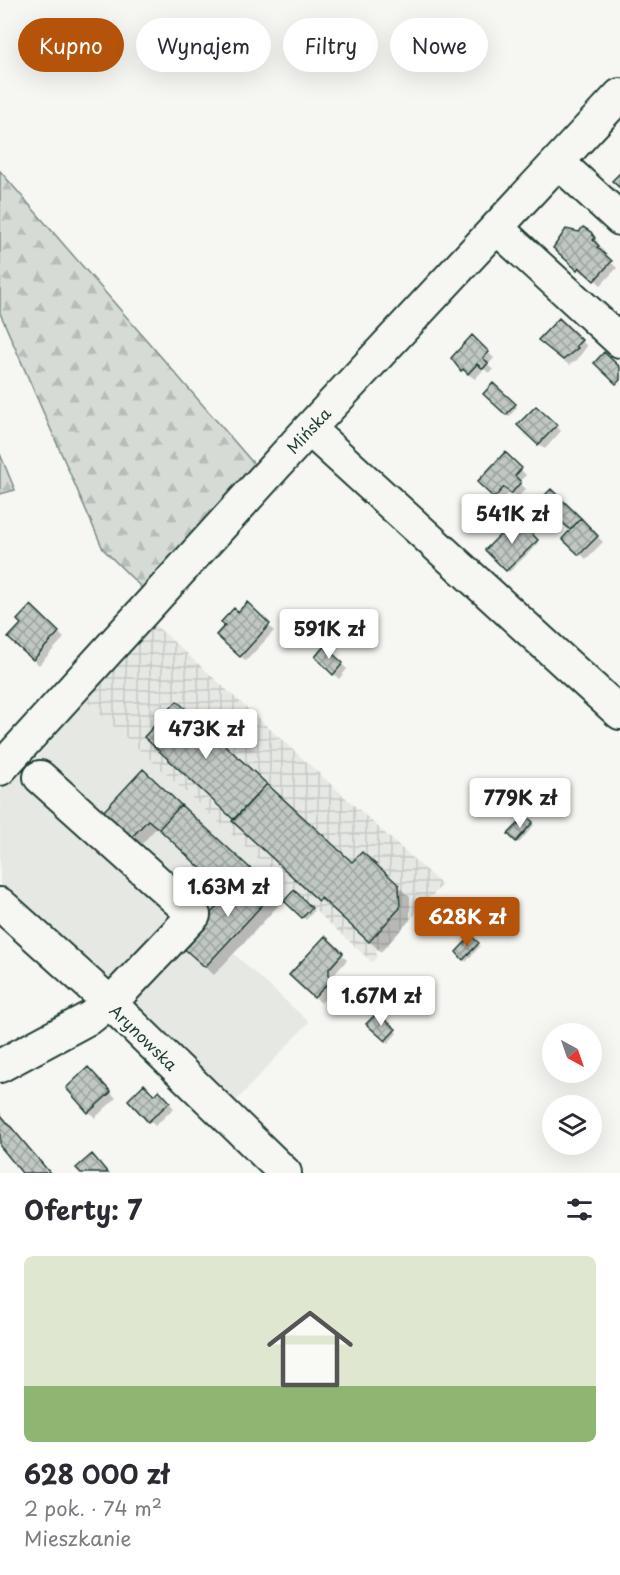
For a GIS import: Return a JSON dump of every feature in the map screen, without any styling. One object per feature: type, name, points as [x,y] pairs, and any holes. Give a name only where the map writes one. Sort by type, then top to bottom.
[{"type":"street","name":"Mińska","points":[[0,769],[309,429],[620,95]]},
{"type":"street","points":[[558,162],[620,219]]},
{"type":"street","points":[[497,228],[620,341]]},
{"type":"street","points":[[309,429],[620,713]]},
{"type":"street","points":[[0,1066],[78,1024],[109,1002],[194,915],[40,777]]},
{"type":"street","name":"Arynowska","points":[[0,904],[109,1002],[285,1173]]},
{"type":"shaded area","points":[[153,623],[442,885],[386,946],[376,950],[377,957],[372,962],[85,700]]},
{"type":"shaded area","points":[[85,700],[294,890],[234,954],[309,1022],[236,1101],[116,987],[0,884],[0,791],[20,770],[26,771]]},
{"type":"green space","points":[[0,171],[260,471],[147,593],[103,549],[0,313]]},
{"type":"green space","points":[[0,454],[15,490],[0,494]]},
{"type":"building","points":[[620,173],[620,188],[612,181]]},
{"type":"building","points":[[583,227],[591,232],[595,238],[593,240],[599,246],[597,247],[612,261],[594,281],[579,267],[577,270],[553,248],[566,229],[579,232]]},
{"type":"building","points":[[559,318],[582,340],[576,346],[578,348],[563,360],[538,340]]},
{"type":"building","points":[[472,335],[489,352],[483,358],[488,363],[483,369],[477,364],[468,374],[463,369],[461,371],[451,358]]},
{"type":"building","points":[[604,352],[620,367],[620,380],[616,384],[594,363]]},
{"type":"building","points":[[493,383],[516,404],[506,415],[483,394]]},
{"type":"building","points":[[536,406],[557,425],[538,445],[517,425]]},
{"type":"building","points":[[505,452],[522,468],[515,476],[521,482],[511,494],[504,487],[494,498],[477,482]]},
{"type":"building","points":[[551,489],[581,518],[570,530],[540,500]]},
{"type":"building","points":[[517,518],[538,540],[506,571],[485,550]]},
{"type":"building","points":[[581,518],[598,536],[579,555],[562,539]]},
{"type":"building","points":[[247,602],[270,624],[240,657],[216,635],[225,625],[221,622],[234,608],[238,612]]},
{"type":"building","points":[[31,605],[59,632],[33,660],[8,638],[21,624],[17,620]]},
{"type":"building","points":[[324,646],[343,663],[333,675],[315,657]]},
{"type":"building","points":[[177,701],[267,784],[234,820],[144,737]]},
{"type":"building","points":[[143,769],[181,805],[159,829],[148,820],[131,838],[103,812]]},
{"type":"building","points":[[267,784],[352,862],[362,852],[399,885],[400,908],[369,942],[321,898],[319,901],[232,821]]},
{"type":"building","points":[[181,805],[251,869],[228,894],[159,829]]},
{"type":"building","points":[[526,816],[533,822],[516,842],[508,834]]},
{"type":"building","points":[[251,869],[275,891],[205,967],[181,946]]},
{"type":"building","points":[[294,890],[312,908],[302,918],[284,901]]},
{"type":"building","points":[[325,936],[343,953],[329,969],[329,982],[314,998],[289,975]]},
{"type":"building","points":[[471,936],[479,943],[463,960],[456,952]]},
{"type":"building","points":[[377,1013],[396,1029],[385,1041],[366,1024]]},
{"type":"building","points":[[88,1067],[111,1092],[88,1113],[66,1088]]},
{"type":"building","points":[[144,1084],[154,1095],[159,1090],[170,1102],[148,1122],[128,1100]]},
{"type":"building","points":[[0,1114],[50,1173],[22,1173],[0,1146]]},
{"type":"building","points":[[92,1154],[108,1173],[81,1173],[76,1168]]}]
